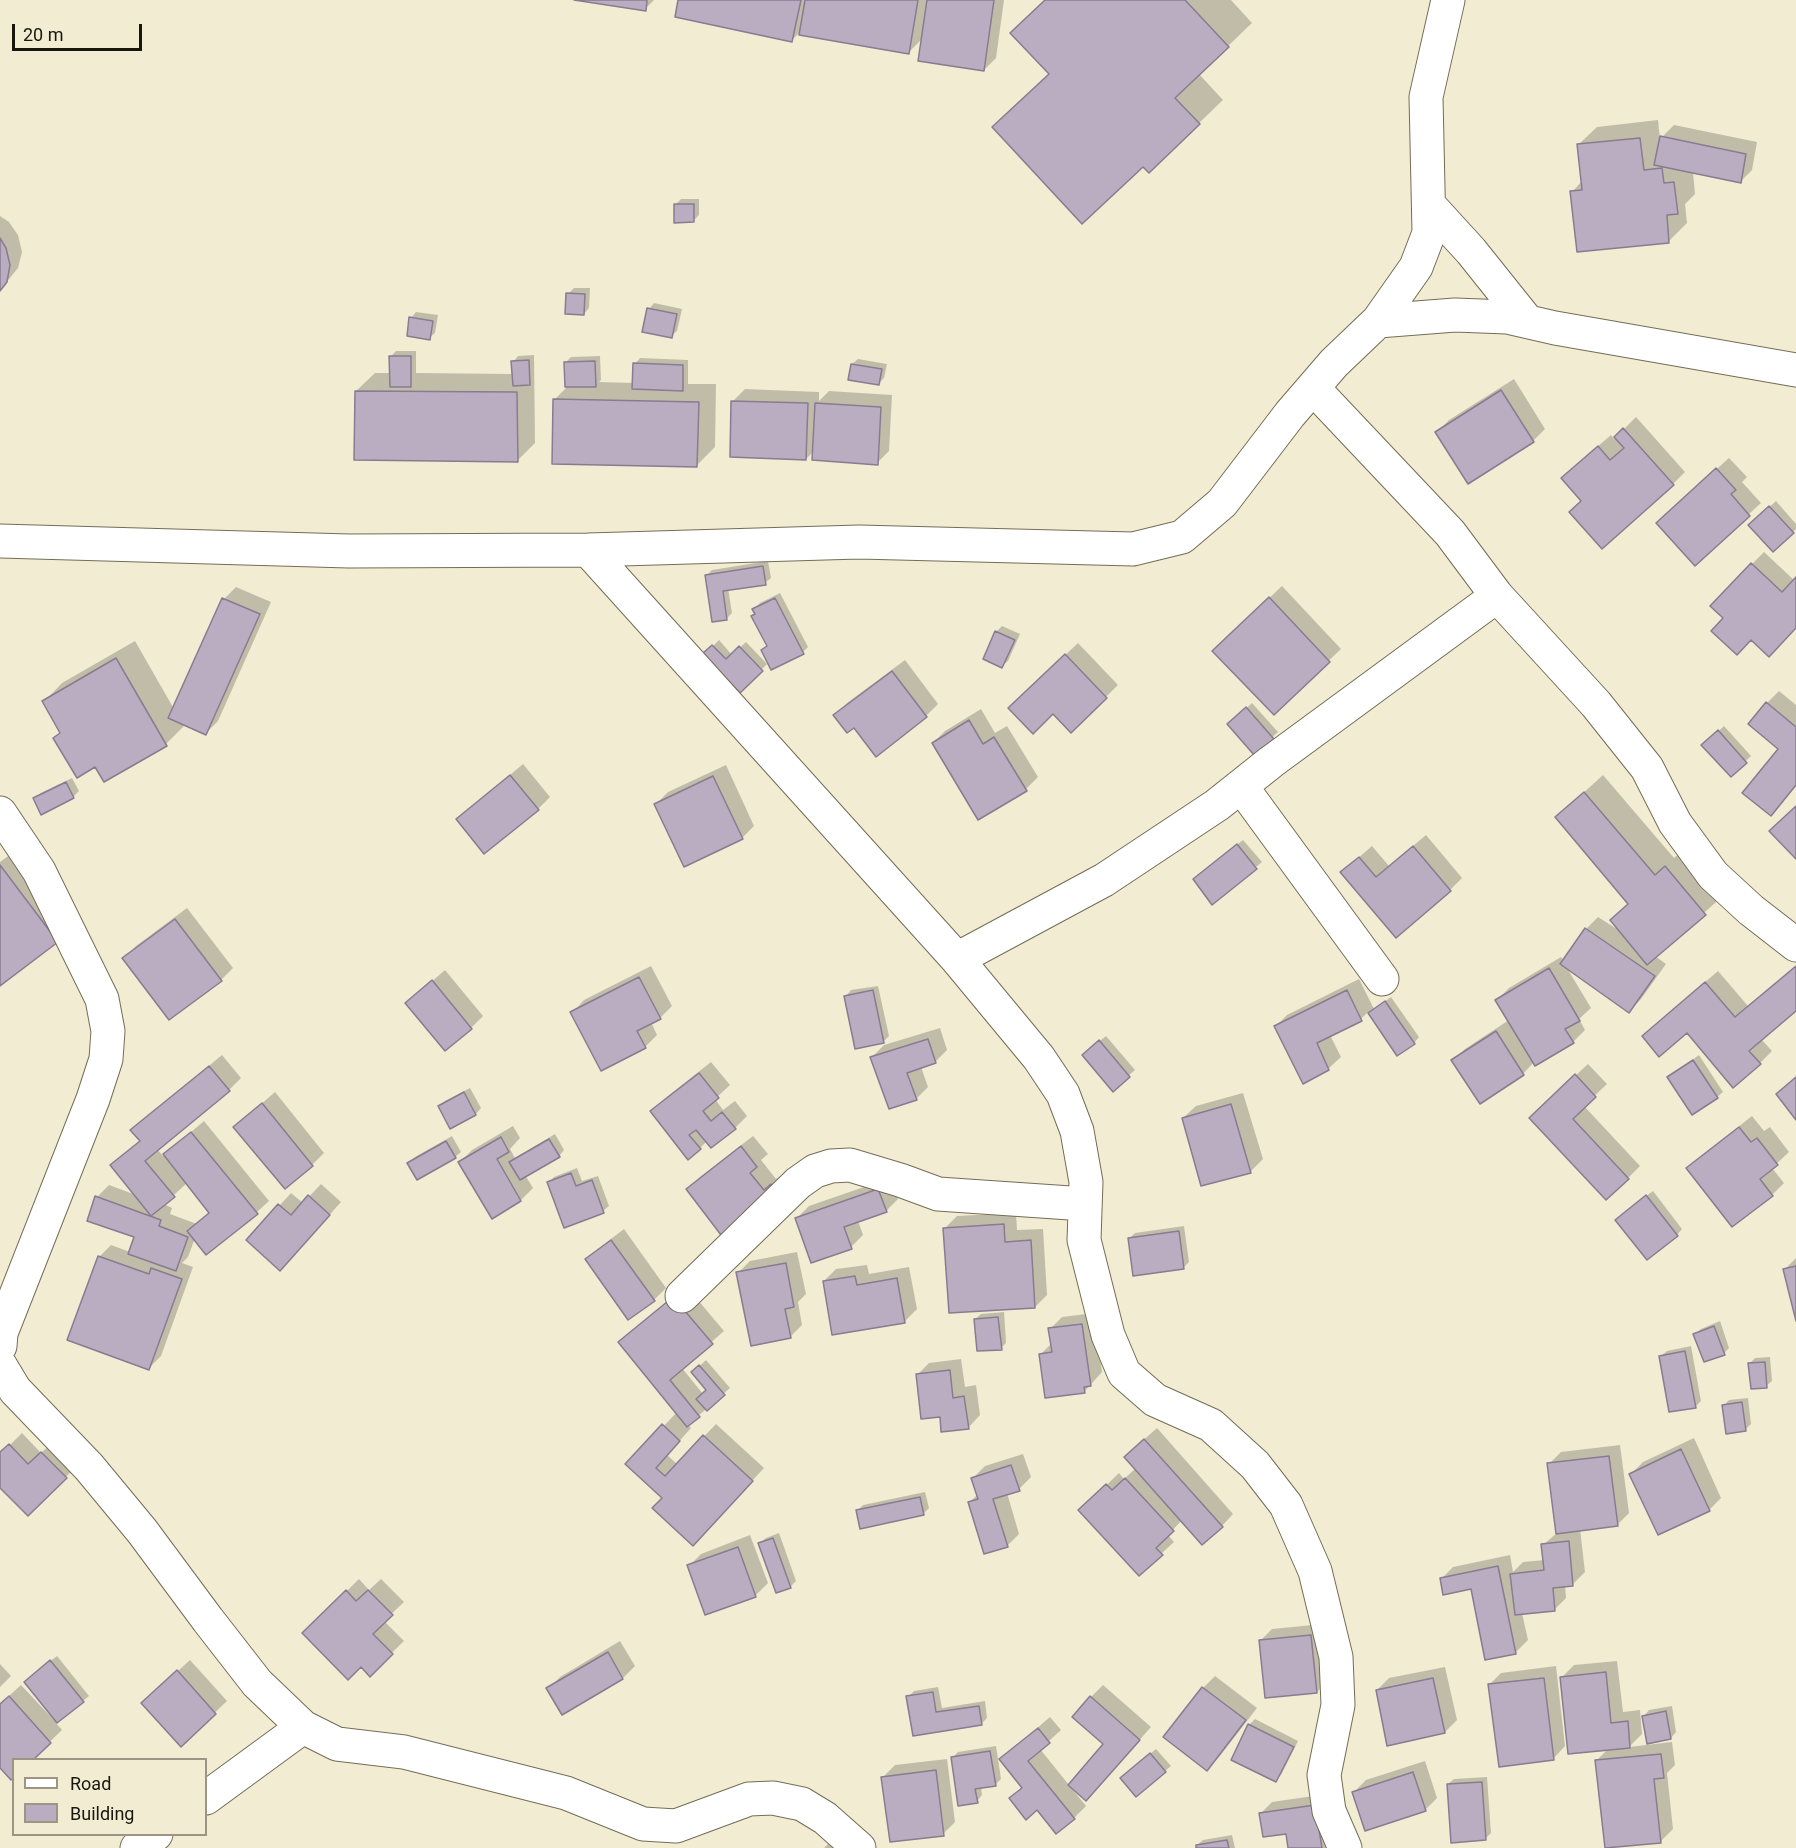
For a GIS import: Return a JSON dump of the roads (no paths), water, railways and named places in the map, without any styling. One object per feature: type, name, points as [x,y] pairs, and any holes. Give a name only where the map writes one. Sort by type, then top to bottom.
[{"type":"street","points":[[0,541],[349,551],[588,550],[859,542],[1134,549],[1182,537],[1222,503],[1290,414],[1334,363],[1378,321],[1416,267],[1429,233],[1426,97],[1448,0]]},
{"type":"street","points":[[1429,205],[1471,251],[1527,321]]},
{"type":"street","points":[[1378,321],[1455,315],[1507,317],[1555,328],[1796,370]]},
{"type":"street","points":[[1313,388],[1450,533],[1497,596],[1596,704],[1647,768],[1675,823],[1713,875],[1751,910],[1796,945]]},
{"type":"street","points":[[588,550],[957,959],[1038,1058],[1063,1094],[1077,1131],[1086,1182],[1084,1240],[1108,1335],[1124,1373],[1155,1400],[1211,1425],[1255,1465],[1286,1505],[1315,1571],[1336,1657],[1338,1705],[1324,1775],[1329,1811],[1345,1848]]},
{"type":"street","points":[[957,959],[1104,880],[1217,805],[1271,762],[1497,596]]},
{"type":"street","points":[[1241,786],[1382,979]]},
{"type":"street","points":[[0,813],[39,871],[102,999],[108,1031],[106,1059],[93,1099],[1,1333],[0,1346]]},
{"type":"street","points":[[682,1296],[798,1184],[815,1171],[831,1166],[850,1165],[938,1194],[1085,1204]]},
{"type":"street","points":[[0,1365],[15,1390],[89,1467],[142,1531],[257,1683],[303,1727],[337,1744],[404,1752],[566,1793],[642,1824],[676,1826],[749,1799],[773,1798],[801,1804],[825,1818],[859,1848]]},
{"type":"street","points":[[207,1797],[303,1727]]},
{"type":"street","points":[[137,1848],[153,1836]]}]
